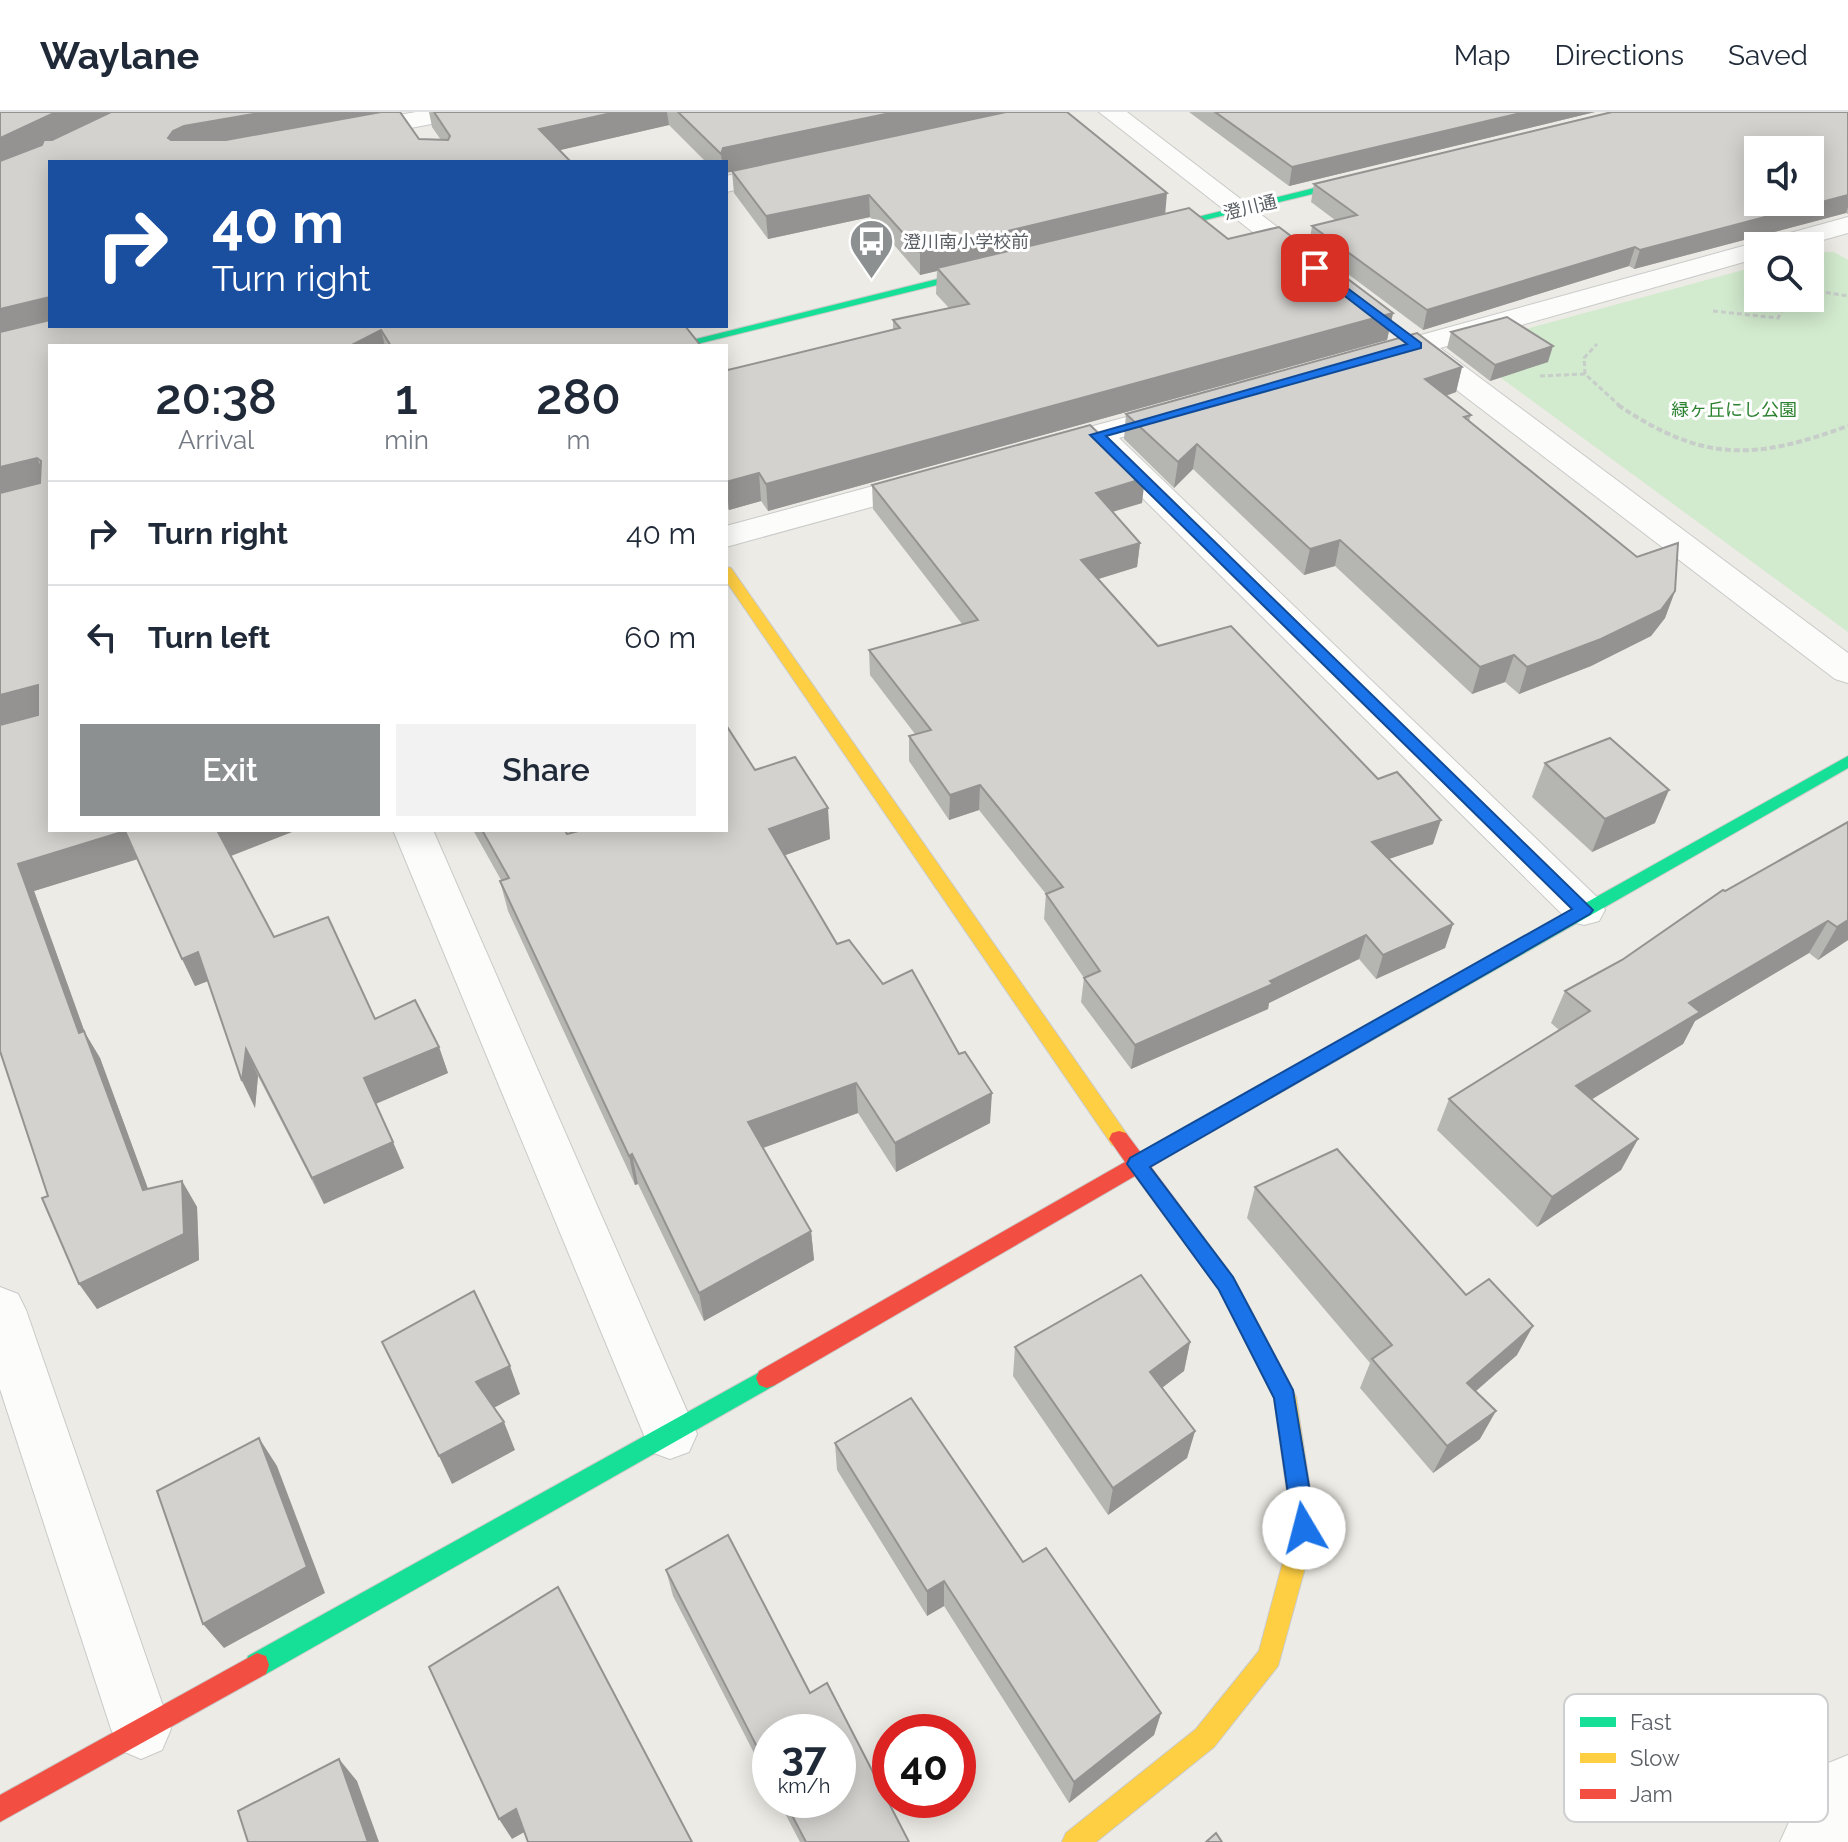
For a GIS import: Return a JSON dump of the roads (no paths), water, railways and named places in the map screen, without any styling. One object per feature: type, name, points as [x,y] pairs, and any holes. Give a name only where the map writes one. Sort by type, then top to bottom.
[{"type":"street","points":[[316,138],[417,125],[458,112]]},
{"type":"street","points":[[1111,112],[1341,287]]},
{"type":"street","points":[[728,184],[817,164]]},
{"type":"street","name":"澄川通","points":[[1132,235],[1382,175]]},
{"type":"street","points":[[1341,367],[1744,253]]},
{"type":"street","points":[[682,344],[1009,265]]},
{"type":"street","points":[[1391,326],[1848,671]]},
{"type":"street","points":[[1008,459],[1204,405]]},
{"type":"street","points":[[1097,435],[1584,910]]},
{"type":"street","points":[[728,536],[963,472]]},
{"type":"street","points":[[728,574],[1137,1164],[1226,1283],[1285,1397],[1304,1528],[1269,1657],[1205,1738],[1075,1842]]},
{"type":"street","points":[[0,1809],[670,1434],[1137,1164],[1848,761]]},
{"type":"street","points":[[414,832],[670,1434]]},
{"type":"street","points":[[0,1310],[141,1729]]},
{"type":"street","points":[[1828,1818],[1848,1786]]},
{"type":"street","points":[[1813,1842],[1826,1822]]},
{"type":"place","name":"澄川南小学校前","points":[[872,280]]},
{"type":"park label","name":"緑ヶ丘にし公園","points":[[1734,409]]}]
